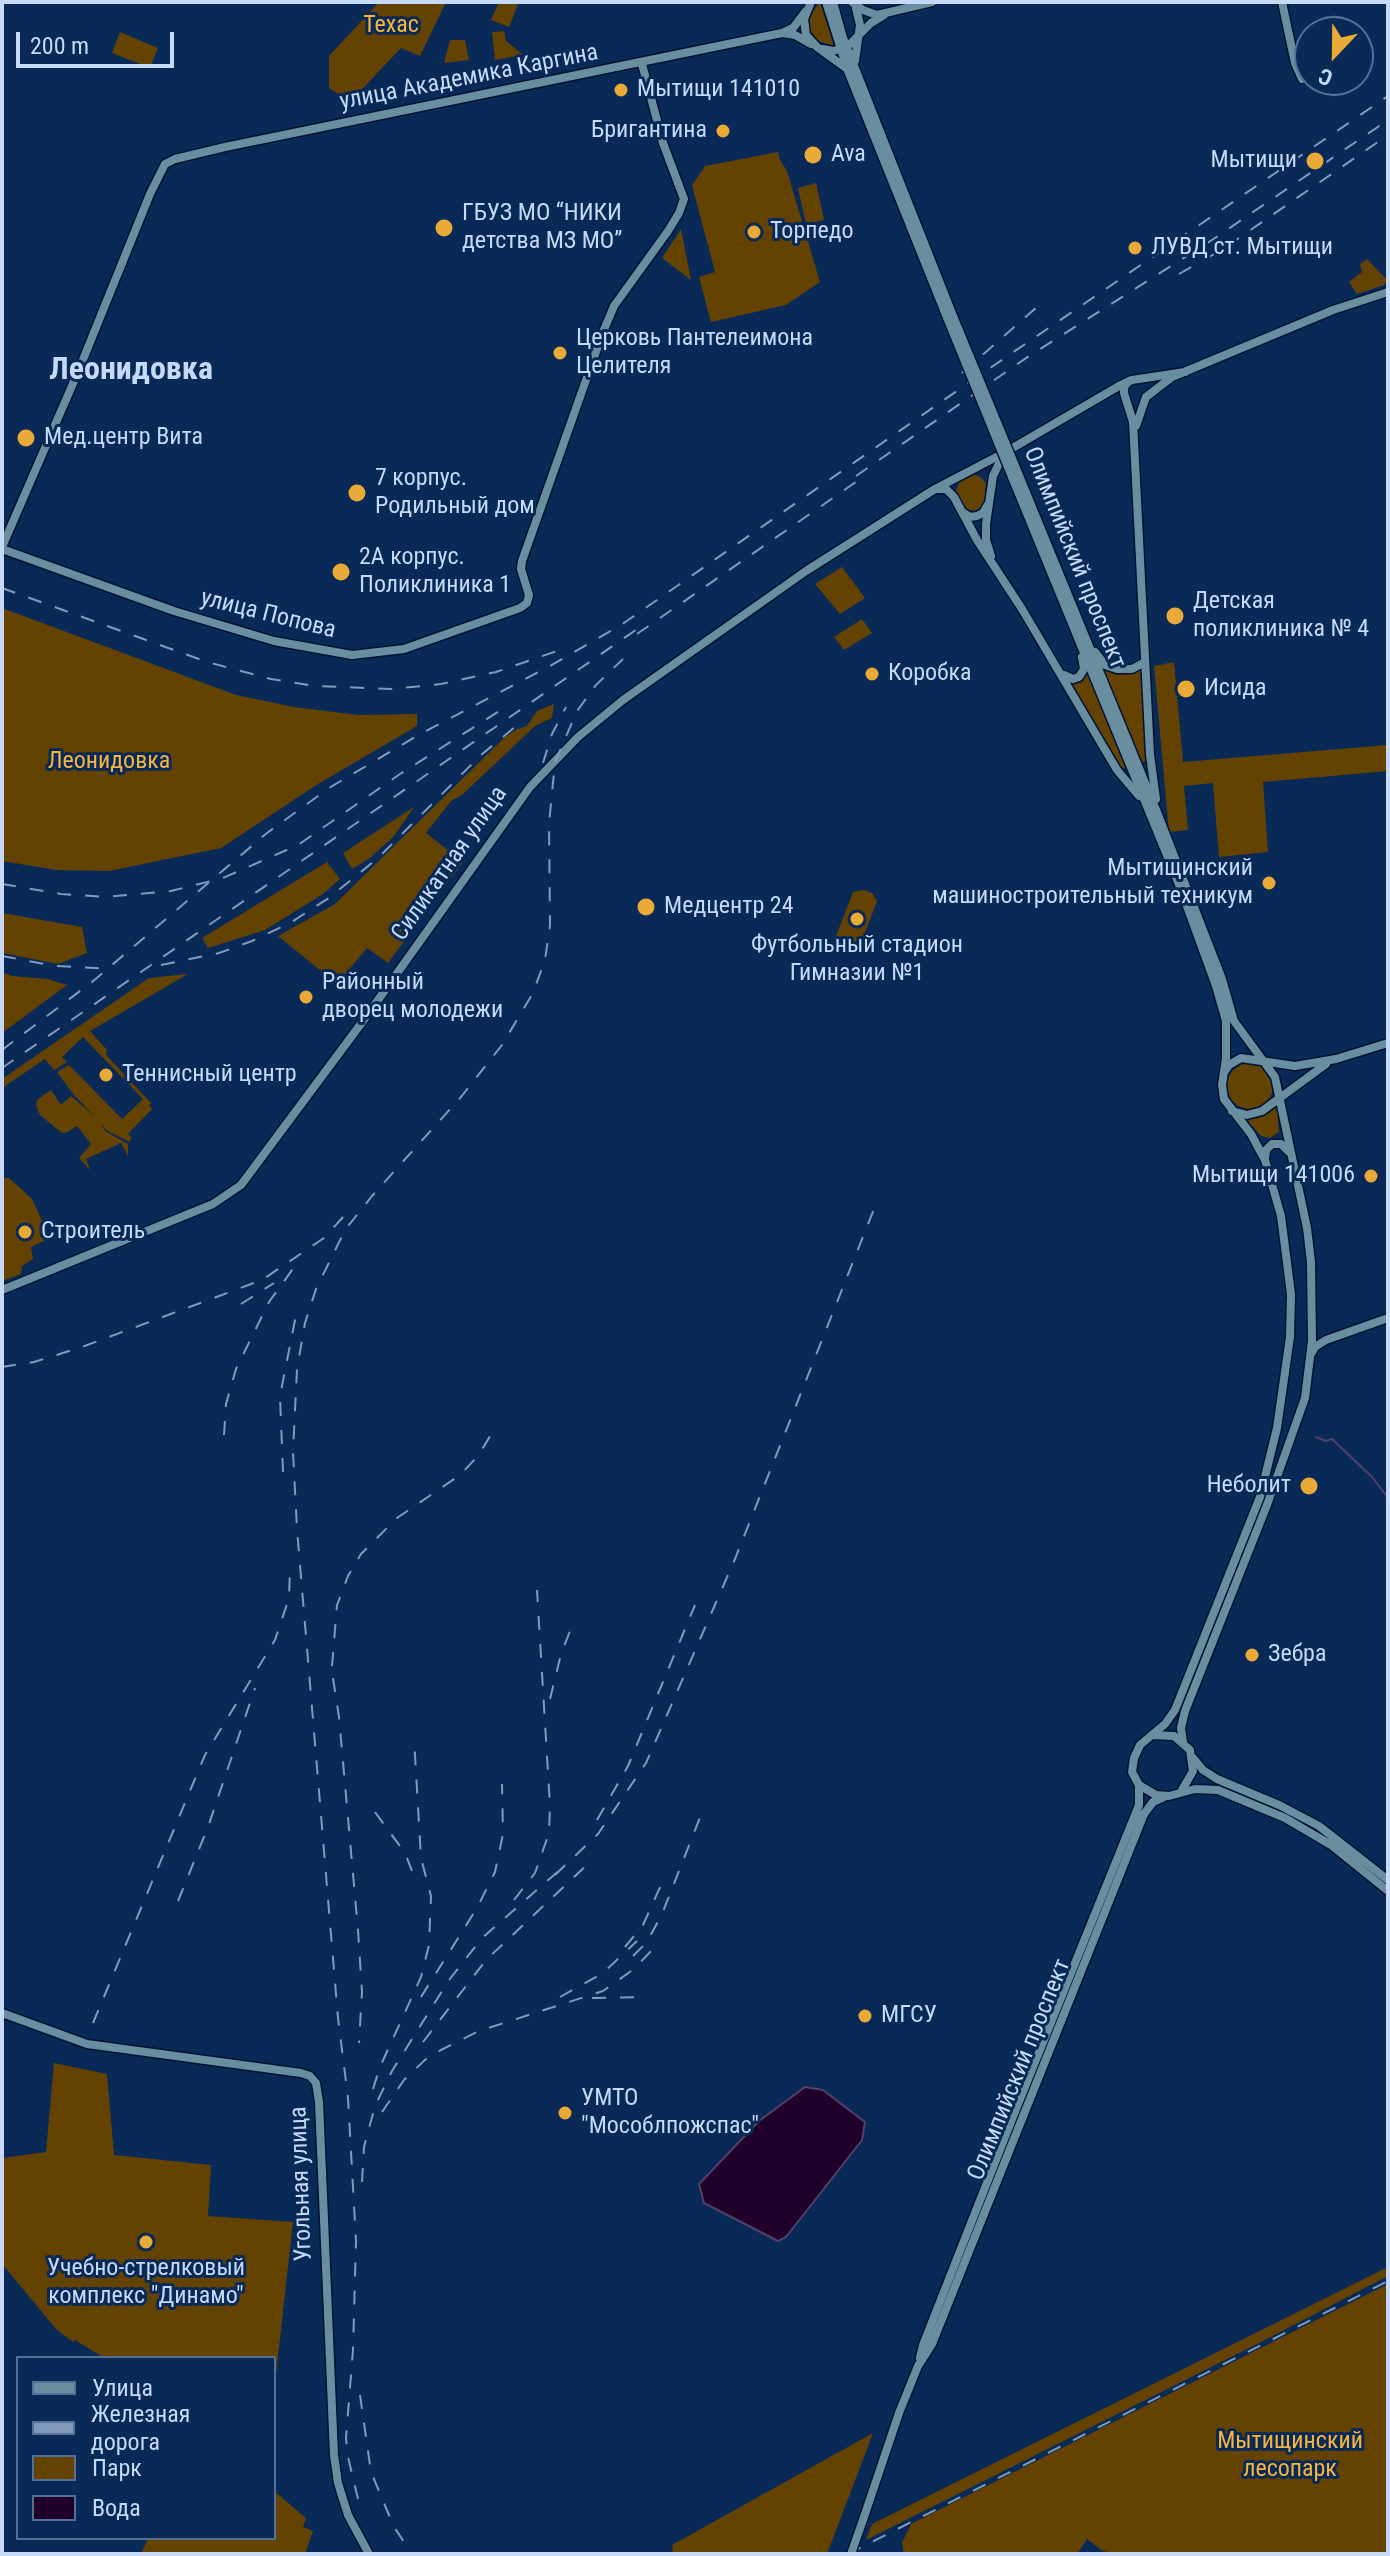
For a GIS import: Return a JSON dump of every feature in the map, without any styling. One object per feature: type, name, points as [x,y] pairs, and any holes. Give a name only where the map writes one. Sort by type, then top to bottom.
[{"type":"main road","name":"Олимпийский проспект","points":[[826,2],[950,318],[1157,812],[1222,979],[1234,1021],[1275,1077],[1308,1239],[1313,1288],[1307,1392],[1287,1452],[1185,1711],[1181,1728],[1183,1742]]},
{"type":"main road","name":"Олимпийский проспект","points":[[833,2],[844,48]]},
{"type":"main road","name":"Олимпийский проспект","points":[[851,68],[860,19],[852,2]]},
{"type":"main road","points":[[852,2],[870,13],[885,14],[932,2]]},
{"type":"main road","points":[[1282,2],[1294,58]]},
{"type":"main road","points":[[810,5],[804,27],[806,35],[819,48]]},
{"type":"main road","points":[[782,33],[793,28],[810,5]]},
{"type":"main road","points":[[782,33],[795,35],[819,48],[844,48],[885,14]]},
{"type":"main road","name":"улица Академика Каргина","points":[[2,548],[165,164],[225,147],[782,33]]},
{"type":"main road","name":"Олимпийский проспект","points":[[819,48],[851,68]]},
{"type":"main road","name":"улица Попова","points":[[2,548],[176,611],[274,641],[352,655],[404,649],[517,610],[527,603],[529,595],[521,569],[522,561],[603,332],[614,306],[679,213],[683,195],[663,143],[642,64]]},
{"type":"main road","points":[[1100,395],[1110,394],[1138,403],[1166,380],[1333,310],[1388,292]]},
{"type":"main road","points":[[954,497],[954,485],[961,474],[1004,453],[1100,395],[1132,380],[1185,372]]},
{"type":"main road","points":[[1132,380],[1145,385],[1145,398],[1134,438]]},
{"type":"main road","points":[[1132,380],[1123,390],[1132,415],[1134,438],[1150,755],[1157,812]]},
{"type":"main road","points":[[994,564],[986,535],[989,501],[991,486],[1004,453]]},
{"type":"main road","points":[[971,470],[984,475],[991,486]]},
{"type":"main road","name":"Силикатная улица","points":[[2,1290],[213,1204],[241,1185],[370,1011],[499,827],[530,787],[572,742],[627,697],[747,611],[961,474]]},
{"type":"main road","points":[[935,489],[946,489],[954,497],[1117,770],[1144,801]]},
{"type":"main road","points":[[960,509],[967,515],[977,516],[983,513],[989,501]]},
{"type":"main road","name":"Олимпийский проспект","points":[[1084,643],[1180,887],[1226,1021],[1223,1093],[1265,1160],[1281,1216],[1291,1294],[1290,1337],[1277,1428],[1257,1505],[1175,1710],[1151,1736]]},
{"type":"main road","points":[[1084,643],[1111,668],[1127,670],[1145,662]]},
{"type":"main road","points":[[1060,672],[1073,679],[1083,672],[1084,643]]},
{"type":"main road","points":[[1223,1076],[1229,1065],[1241,1058],[1295,1066],[1336,1059],[1388,1043]]},
{"type":"main road","points":[[1232,1110],[1239,1114],[1254,1114],[1317,1068],[1336,1059]]},
{"type":"main road","points":[[1265,1160],[1266,1150],[1272,1144],[1281,1144],[1290,1153]]},
{"type":"main road","points":[[1311,1355],[1315,1347],[1326,1340],[1388,1318]]},
{"type":"main road","points":[[1313,1326],[1317,1336],[1326,1340]]},
{"type":"main road","points":[[1277,1428],[1278,1434],[1285,1437],[1290,1437],[1294,1432]]},
{"type":"main road","points":[[1273,1448],[1278,1442],[1283,1442],[1287,1452]]},
{"type":"main road","points":[[1388,1880],[1319,1826],[1203,1770],[1183,1742],[1168,1735],[1151,1736],[1140,1745],[1132,1772],[1139,1785],[1151,1793],[1165,1796],[1195,1789],[1218,1790],[1285,1818],[1331,1845],[1388,1891]]},
{"type":"main road","points":[[1178,1793],[1191,1776],[1193,1758]]},
{"type":"main road","name":"Олимпийский проспект","points":[[851,2554],[923,2345],[1139,1805],[1139,1785]]},
{"type":"main road","name":"Олимпийский проспект","points":[[918,2366],[932,2344],[1144,1814],[1153,1802],[1165,1796]]},
{"type":"main road","name":"Угольная улица","points":[[2,2013],[87,2044],[301,2073],[310,2076],[316,2083],[333,2441],[341,2493],[348,2515],[369,2554]]},
{"type":"green space","name":"Техас","points":[[379,2],[446,2],[420,56],[401,48],[350,102],[329,88],[329,56]]},
{"type":"green space","points":[[499,2],[519,2],[509,27],[491,20]]},
{"type":"green space","points":[[820,2],[834,46],[818,41],[810,30],[809,17]]},
{"type":"green space","points":[[504,31],[506,41],[523,55],[495,60],[492,32]]},
{"type":"green space","points":[[120,32],[158,48],[150,68],[112,53]]},
{"type":"green space","points":[[450,40],[465,40],[469,60],[444,63]]},
{"type":"green space","name":"Торпедо","points":[[778,152],[787,171],[820,282],[786,305],[711,322],[699,277],[715,272],[692,185],[705,166]]},
{"type":"green space","points":[[816,183],[824,220],[806,224],[798,188]]},
{"type":"green space","points":[[681,229],[691,280],[662,258]]},
{"type":"green space","points":[[1367,259],[1387,280],[1384,285],[1357,294],[1349,282],[1362,272],[1360,264]]},
{"type":"green space","points":[[970,474],[979,476],[986,483],[984,503],[977,511],[966,509],[956,492],[960,480]]},
{"type":"green space","points":[[842,567],[865,598],[840,614],[815,584]]},
{"type":"green space","name":"Леонидовка","points":[[2,608],[236,695],[294,707],[358,715],[417,714],[417,726],[318,784],[221,848],[109,871],[57,870],[2,861]]},
{"type":"green space","points":[[862,619],[872,633],[844,650],[834,637]]},
{"type":"green space","points":[[1174,662],[1183,762],[1388,745],[1388,771],[1263,782],[1268,852],[1219,857],[1213,783],[1184,786],[1188,830],[1169,832],[1154,666]]},
{"type":"green space","points":[[1142,667],[1146,760],[1141,763],[1103,669],[1113,672]]},
{"type":"green space","points":[[1088,671],[1126,768],[1120,767],[1070,682],[1083,679]]},
{"type":"green space","points":[[554,704],[552,718],[535,726],[462,795],[451,801],[426,833],[463,862],[388,963],[367,948],[337,984],[278,936],[335,904],[505,737],[527,726],[537,711]]},
{"type":"green space","points":[[414,807],[394,836],[370,858],[352,869],[343,853]]},
{"type":"green space","points":[[327,862],[340,879],[323,894],[265,930],[208,948],[202,938]]},
{"type":"green space","name":"Футбольный стадион Гимназии №1","points":[[864,890],[872,893],[877,901],[860,946],[851,950],[840,946],[836,936],[853,892]]},
{"type":"green space","points":[[2,913],[82,927],[87,953],[58,964],[2,953]]},
{"type":"green space","points":[[2,972],[12,976],[47,979],[67,985],[2,1033]]},
{"type":"green space","points":[[188,974],[90,1031],[107,1050],[106,1055],[151,1103],[152,1109],[128,1134],[132,1138],[129,1142],[106,1130],[101,1122],[105,1131],[128,1144],[128,1156],[121,1143],[86,1159],[90,1170],[79,1158],[91,1144],[77,1126],[62,1133],[40,1115],[36,1105],[37,1100],[51,1090],[61,1105],[71,1096],[94,1116],[57,1072],[69,1065],[122,1119],[143,1099],[83,1037],[62,1057],[67,1062],[54,1070],[45,1059],[2,1088],[2,1079],[149,978]]},
{"type":"green space","points":[[1250,1063],[1267,1069],[1273,1086],[1267,1103],[1250,1109],[1233,1103],[1227,1086],[1233,1069]]},
{"type":"green space","points":[[1277,1107],[1279,1132],[1270,1138],[1261,1136],[1246,1119],[1262,1117]]},
{"type":"green space","name":"Строитель","points":[[2,1178],[9,1178],[32,1199],[50,1238],[31,1247],[33,1259],[22,1266],[21,1274],[2,1281]]},
{"type":"green space","name":"Учебно-стрелковый комплекс \"Динамо\"","points":[[54,2063],[107,2074],[114,2155],[211,2165],[208,2216],[293,2222],[276,2374],[276,2356],[101,2356],[75,2340],[73,2342],[56,2329],[3,2265],[2,2158],[46,2152]]},
{"type":"green space","points":[[1388,2267],[1388,2276],[866,2540],[872,2524]]},
{"type":"green space","name":"Мытищинский лесопарк","points":[[1388,2284],[1388,2554],[1113,2554],[1101,2550],[1087,2539],[1077,2554],[904,2554],[902,2543],[911,2524]]},
{"type":"green space","points":[[873,2433],[827,2554],[673,2554],[672,2545]]},
{"type":"green space","points":[[276,2493],[306,2518],[303,2527],[313,2531],[305,2554],[141,2554],[147,2540],[276,2540]]},
{"type":"water","points":[[805,2087],[823,2090],[865,2122],[862,2140],[786,2237],[778,2241],[704,2203],[699,2184],[759,2121]]},
{"type":"waterway","points":[[1316,1437],[1326,1441],[1332,1439],[1373,1478],[1388,1498]]},
{"type":"railway","points":[[2,1050],[92,982],[267,833],[329,788],[422,733],[621,625],[1388,96]]},
{"type":"railway","points":[[856,476],[1029,356],[1215,238],[1388,120]]},
{"type":"railway","points":[[1179,274],[1223,249],[1388,135]]},
{"type":"railway","points":[[962,373],[1046,299]]},
{"type":"railway","points":[[637,634],[866,475]]},
{"type":"railway","points":[[2,588],[207,662],[271,679],[315,686],[392,689],[441,684],[496,672],[560,650]]},
{"type":"railway","points":[[2,1068],[643,625]]},
{"type":"railway","points":[[358,2499],[346,2438],[353,2350],[356,2241],[348,2098],[338,2018],[297,1529],[293,1452],[297,1369],[305,1323],[316,1289],[345,1230],[461,1097],[502,1045],[533,993],[545,960],[550,925],[549,824],[555,762],[577,711],[596,685],[623,659]]},
{"type":"railway","points":[[543,763],[552,734],[566,707]]},
{"type":"railway","points":[[2,884],[61,894],[106,897],[171,891],[223,878],[298,845],[400,774],[501,710]]},
{"type":"railway","points":[[161,965],[219,953],[252,941],[290,923],[329,898],[378,858],[481,755],[521,722]]},
{"type":"railway","points":[[2,956],[55,966],[113,969]]},
{"type":"railway","points":[[555,1875],[598,1834],[646,1763],[735,1559],[876,1204]]},
{"type":"railway","points":[[2,1367],[34,1362],[82,1347],[262,1280],[324,1238],[344,1216]]},
{"type":"railway","points":[[224,1435],[226,1404],[236,1369],[269,1302],[295,1266]]},
{"type":"railway","points":[[241,1304],[274,1283]]},
{"type":"railway","points":[[283,1472],[280,1396],[297,1310]]},
{"type":"railway","points":[[332,1666],[337,1605],[361,1554],[397,1518],[460,1475],[478,1456],[492,1433]]},
{"type":"railway","points":[[93,2023],[205,1755],[275,1640],[289,1598],[290,1568]]},
{"type":"railway","points":[[514,1900],[535,1873],[549,1833],[537,1590]]},
{"type":"railway","points":[[597,1820],[628,1766],[695,1605]]},
{"type":"railway","points":[[550,1699],[561,1654],[574,1621]]},
{"type":"railway","points":[[333,1678],[358,1930],[362,1992],[359,2043]]},
{"type":"railway","points":[[178,1901],[208,1827],[255,1688]]},
{"type":"railway","points":[[373,2089],[421,1977],[429,1945],[431,1896],[421,1858],[414,1738]]},
{"type":"railway","points":[[421,1997],[477,1908],[495,1872],[503,1834],[502,1784]]},
{"type":"railway","points":[[375,1812],[405,1853],[416,1881]]},
{"type":"railway","points":[[633,1956],[647,1942],[662,1914],[701,1815]]},
{"type":"railway","points":[[423,2042],[486,1960],[590,1862]]},
{"type":"railway","points":[[362,2182],[364,2147],[375,2106],[392,2071],[449,1980],[482,1938],[562,1868]]},
{"type":"railway","points":[[625,1947],[643,1925],[661,1885]]},
{"type":"railway","points":[[560,1997],[603,1973],[637,1941]]},
{"type":"railway","points":[[382,2112],[404,2080],[426,2059],[479,2031],[603,1991],[634,1969],[652,1950]]},
{"type":"railway","points":[[592,1998],[640,1997]]},
{"type":"railway","points":[[848,2554],[1388,2281]]},
{"type":"railway","points":[[360,2395],[371,2472],[394,2527],[412,2554]]},
{"type":"place","name":"Мытищи 141010","points":[[621,90]]},
{"type":"place","name":"Бригантина","points":[[723,131]]},
{"type":"place","name":"Ava","points":[[813,155]]},
{"type":"place","name":"Мытищи","points":[[1315,161]]},
{"type":"place","name":"ГБУЗ МО “НИКИ детства МЗ МО”","points":[[444,228]]},
{"type":"place","name":"Торпедо","points":[[754,232]]},
{"type":"place","name":"ЛУВД ст. Мытищи","points":[[1135,248]]},
{"type":"place","name":"Церковь Пантелеимона Целителя","points":[[560,353]]},
{"type":"place","name":"Мед.центр Вита","points":[[26,438]]},
{"type":"place","name":"7 корпус. Родильный дом","points":[[357,493]]},
{"type":"place","name":"2А корпус. Поликлиника 1","points":[[341,572]]},
{"type":"place","name":"Детская поликлиника № 4","points":[[1175,616]]},
{"type":"place","name":"Коробка","points":[[872,674]]},
{"type":"place","name":"Исида","points":[[1186,689]]},
{"type":"place","name":"Мытищинский машиностроительный техникум","points":[[1269,883]]},
{"type":"place","name":"Медцентр 24","points":[[646,907]]},
{"type":"place","name":"Футбольный стадион Гимназии №1","points":[[857,919]]},
{"type":"place","name":"Районный дворец молодежи","points":[[306,997]]},
{"type":"place","name":"Теннисный центр","points":[[106,1075]]},
{"type":"place","name":"Мытищи 141006","points":[[1371,1176]]},
{"type":"place","name":"Строитель","points":[[25,1232]]},
{"type":"place","name":"Неболит","points":[[1309,1486]]},
{"type":"place","name":"Зебра","points":[[1252,1655]]},
{"type":"place","name":"МГСУ","points":[[865,2016]]},
{"type":"place","name":"УМТО \"Мособлпожспас\"","points":[[565,2113]]},
{"type":"place","name":"Учебно-стрелковый комплекс \"Динамо\"","points":[[146,2242]]},
{"type":"district","name":"Леонидовка","points":[[131,371]]}]
